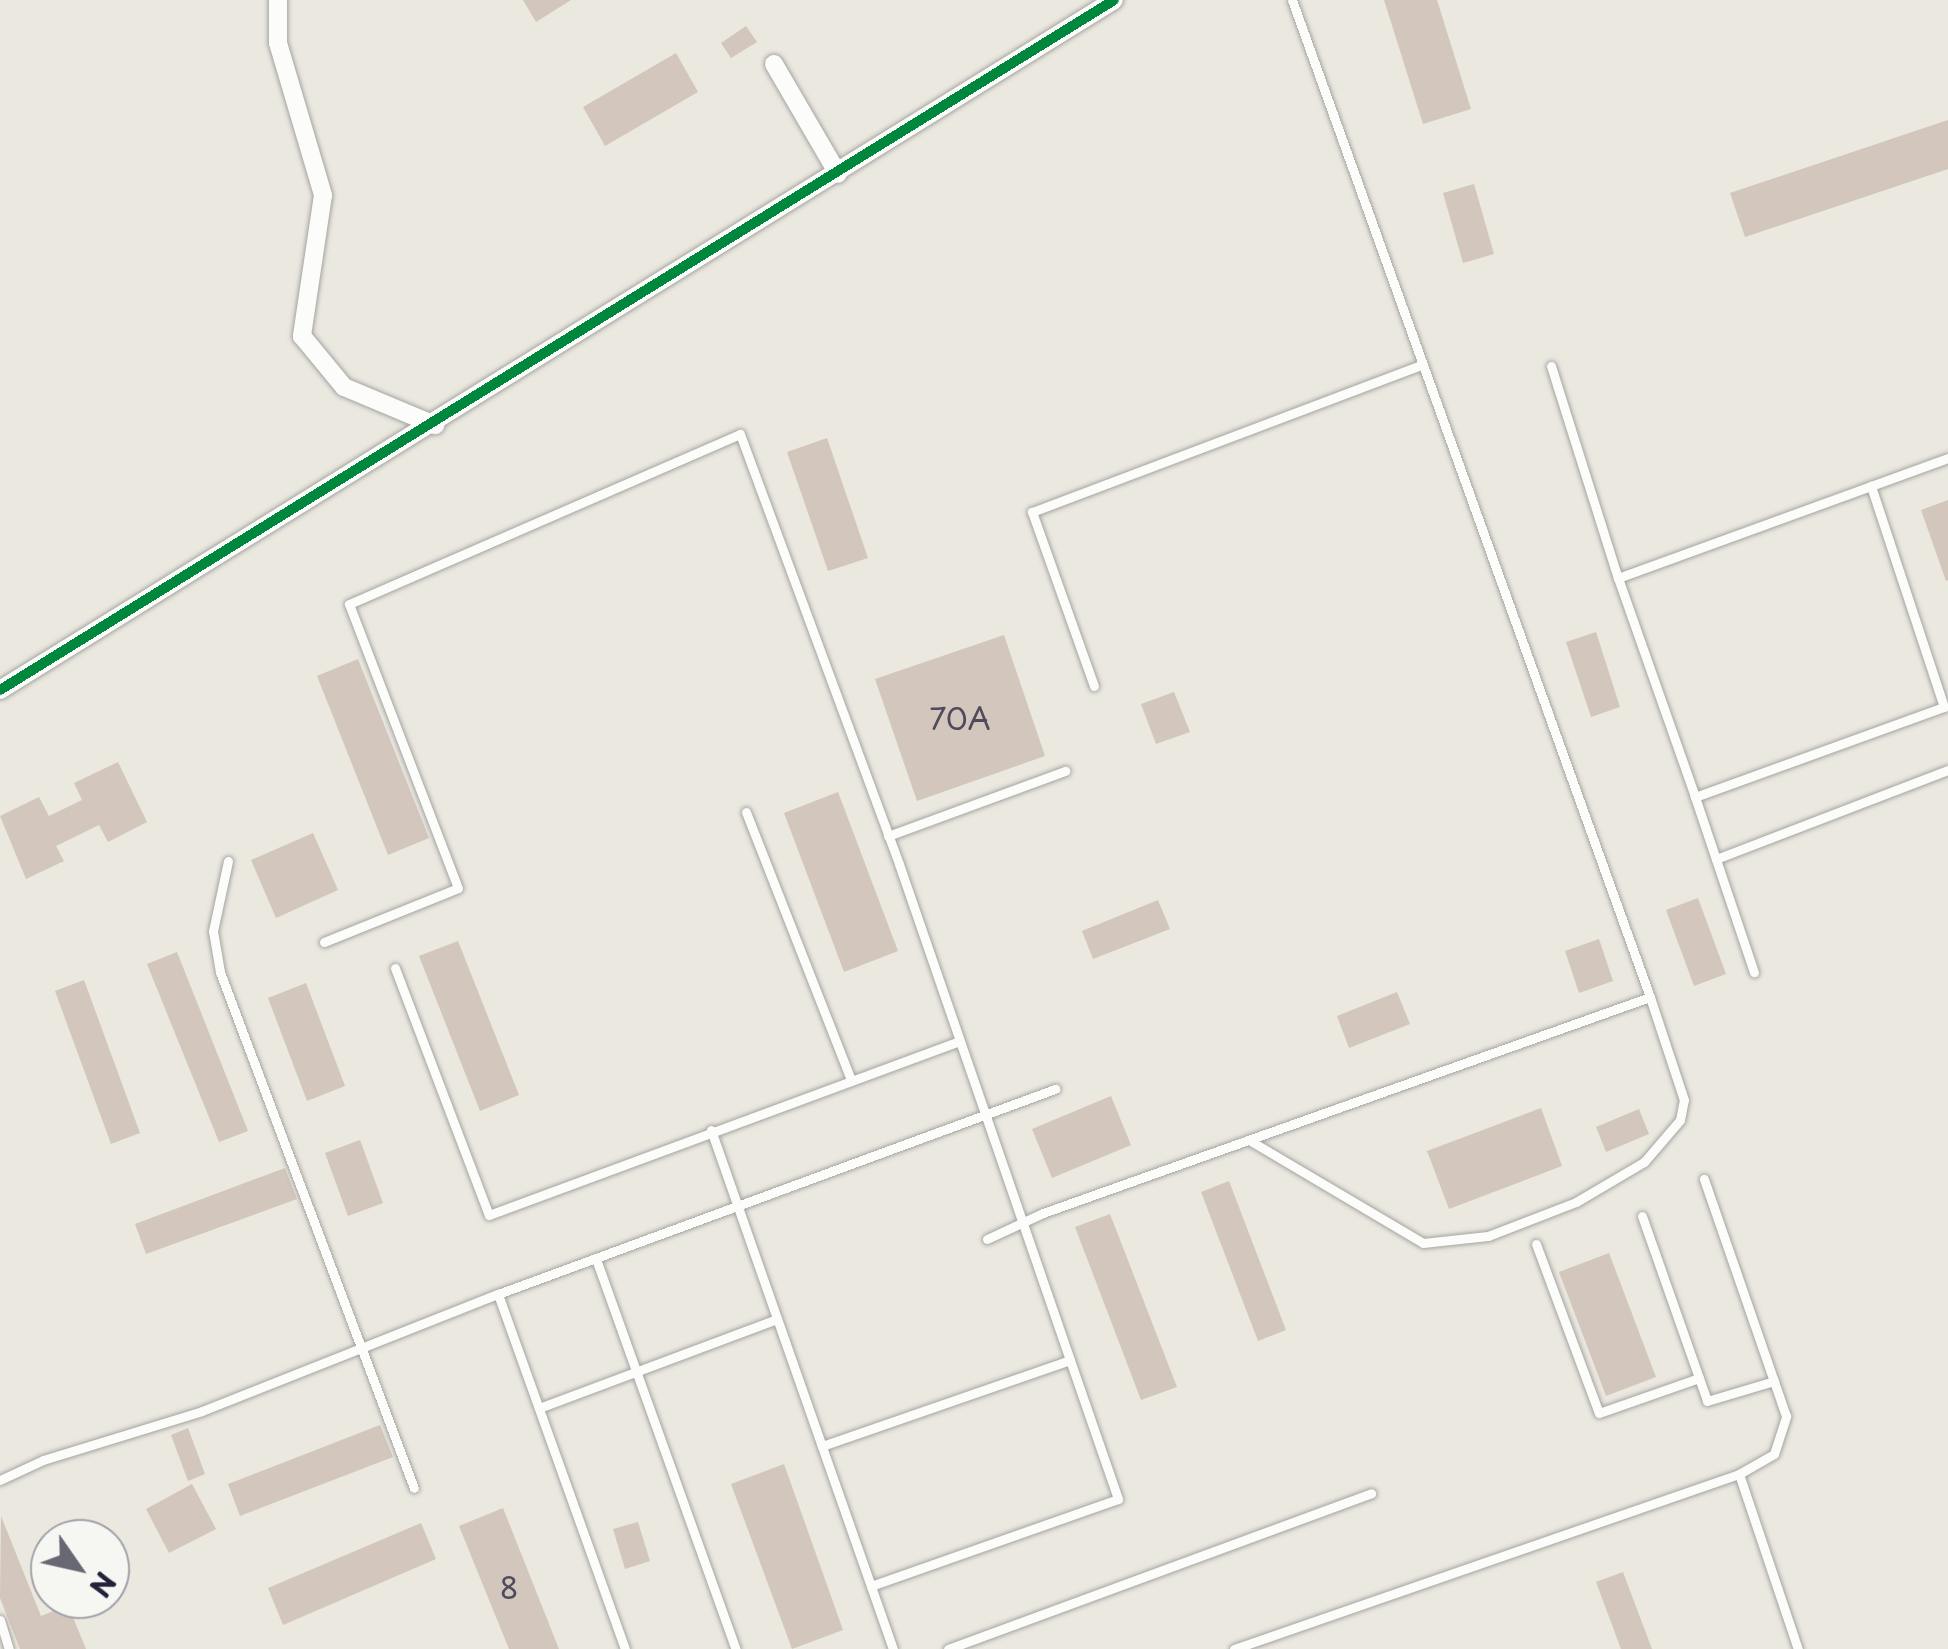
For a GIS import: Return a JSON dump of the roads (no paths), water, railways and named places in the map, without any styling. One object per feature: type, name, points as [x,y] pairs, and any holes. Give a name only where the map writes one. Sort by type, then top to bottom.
[{"type":"street","points":[[278,0],[278,44],[323,195],[302,336],[344,387],[435,425]]},
{"type":"street","points":[[0,690],[435,425],[1114,0]]},
{"type":"street","points":[[774,64],[838,174]]},
{"type":"lane","points":[[1248,1140],[1422,1243],[1488,1236],[1576,1202],[1644,1162],[1680,1120],[1684,1100],[1292,0]]},
{"type":"lane","points":[[1094,686],[1032,512],[1422,365]]},
{"type":"lane","points":[[1551,366],[1618,578],[1754,972]]},
{"type":"lane","points":[[324,942],[458,888],[349,604],[740,434],[888,836],[982,1118],[1118,1499],[871,1586]]},
{"type":"lane","points":[[1618,578],[1948,458]]},
{"type":"lane","points":[[1696,797],[1944,708],[1871,486]]},
{"type":"lane","points":[[1716,860],[1948,770]]},
{"type":"lane","points":[[888,836],[1066,771]]},
{"type":"lane","points":[[746,812],[850,1078]]},
{"type":"lane","points":[[228,862],[213,932],[220,972],[414,1488]]},
{"type":"lane","points":[[394,968],[490,1215],[850,1078],[956,1042]]},
{"type":"lane","points":[[986,1239],[1248,1140],[1650,998]]},
{"type":"lane","points":[[0,1480],[43,1460],[202,1411],[498,1294],[1055,1089]]},
{"type":"lane","points":[[711,1130],[894,1649]]},
{"type":"lane","points":[[1234,1649],[1739,1474],[1782,1442],[1786,1416],[1704,1179]]},
{"type":"lane","points":[[1642,1216],[1707,1400],[1774,1380]]},
{"type":"lane","points":[[1536,1244],[1599,1413],[1699,1378]]},
{"type":"lane","points":[[596,1258],[736,1649]]},
{"type":"lane","points":[[498,1294],[625,1649]]},
{"type":"lane","points":[[539,1408],[777,1319]]},
{"type":"lane","points":[[822,1446],[1070,1360]]},
{"type":"lane","points":[[1739,1474],[1798,1649]]},
{"type":"lane","points":[[948,1649],[1371,1492]]},
{"type":"lane","points":[[0,1620],[9,1649]]}]
